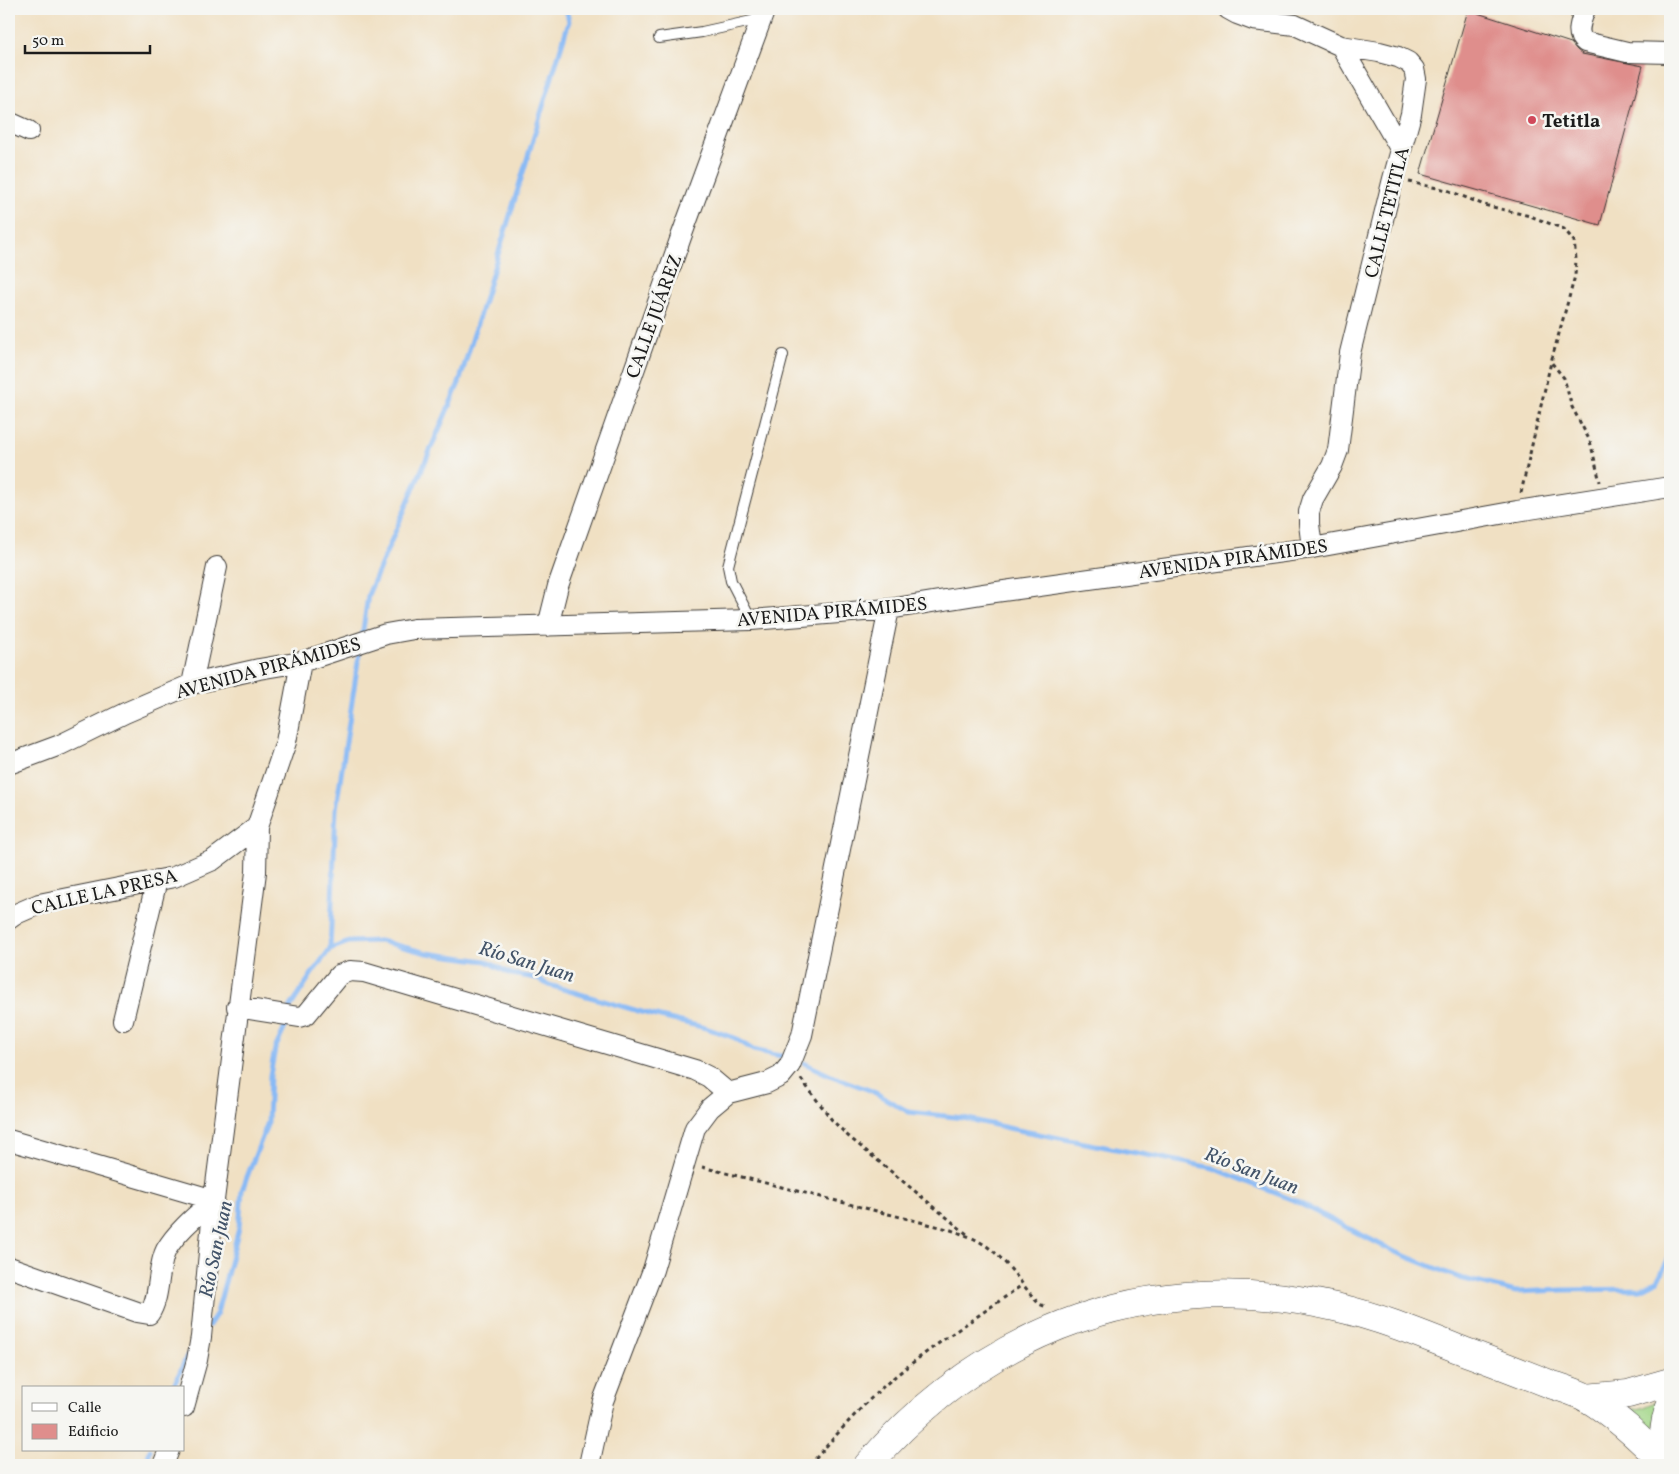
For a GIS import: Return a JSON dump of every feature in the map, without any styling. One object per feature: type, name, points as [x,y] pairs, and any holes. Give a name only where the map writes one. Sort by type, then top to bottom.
[{"type":"highway","points":[[868,1465],[915,1415],[959,1381],[1006,1351],[1076,1319],[1129,1303],[1180,1296],[1230,1295],[1305,1301],[1384,1320],[1586,1398],[1626,1426],[1667,1465]]},
{"type":"highway","points":[[1586,1398],[1628,1394],[1670,1382]]},
{"type":"highway","points":[[1667,1465],[1664,1440],[1665,1425],[1670,1407]]},
{"type":"street","name":"CALLE TETITLA","points":[[1228,9],[1253,20],[1295,25],[1341,46],[1398,57],[1408,62],[1414,69],[1416,79],[1416,90],[1411,114],[1350,353],[1338,450],[1332,466],[1313,499],[1309,512],[1308,524],[1312,548]]},
{"type":"street","points":[[1586,9],[1579,34],[1585,42],[1627,52],[1670,53]]},
{"type":"street","name":"CALLE JUÁREZ","points":[[548,626],[561,577],[681,237],[763,14]]},
{"type":"street","points":[[1341,46],[1401,150]]},
{"type":"street","points":[[9,122],[29,131]]},
{"type":"street","name":"AVENIDA PIRÁMIDES","points":[[9,764],[60,745],[125,713],[192,684],[301,662],[386,634],[414,629],[751,620],[889,609],[982,594],[1312,548],[1517,511],[1670,487]]},
{"type":"street","points":[[192,684],[217,567]]},
{"type":"street","points":[[589,1465],[603,1401],[653,1270],[695,1128],[710,1108],[728,1093],[768,1083],[780,1076],[790,1065],[802,1035],[889,609]]},
{"type":"street","points":[[185,1403],[201,1338],[214,1200],[237,1007],[256,872],[257,827],[286,742],[301,662]]},
{"type":"street","name":"CALLE LA PRESA","points":[[9,919],[39,904],[174,876],[213,860],[257,827]]},
{"type":"street","points":[[123,1020],[157,880]]},
{"type":"street","points":[[237,1007],[299,1017],[306,1015],[338,975],[350,971],[364,972],[695,1070],[709,1077],[728,1093]]},
{"type":"street","points":[[9,1140],[214,1200]]},
{"type":"street","points":[[9,1267],[137,1312],[149,1314],[154,1304],[165,1251],[182,1230],[214,1200]]},
{"type":"street","points":[[163,1465],[168,1452]]},
{"type":"lane","points":[[658,38],[702,32],[763,14]]},
{"type":"lane","points":[[751,620],[731,581],[728,566],[783,355]]},
{"type":"path","points":[[1393,179],[1447,190],[1484,206],[1530,216],[1564,229],[1574,241],[1575,276],[1551,362],[1517,511]]},
{"type":"path","points":[[1551,362],[1564,378],[1572,407],[1590,441],[1604,497]]},
{"type":"path","points":[[790,1065],[815,1099],[848,1136],[970,1237],[992,1250],[1003,1260],[1039,1304],[1045,1307],[1070,1310],[1076,1319]]},
{"type":"path","points":[[685,1162],[948,1229],[970,1237]]},
{"type":"path","points":[[810,1465],[862,1408],[891,1380],[1022,1285]]},
{"type":"green space","points":[[1657,1401],[1653,1433],[1624,1411],[1641,1408]]},
{"type":"building","name":"Tetitla","points":[[1468,10],[1571,43],[1582,54],[1643,66],[1600,225],[1420,174]]},
{"type":"waterway","points":[[362,637],[368,595],[459,383],[569,21],[566,9]]},
{"type":"waterway","points":[[330,949],[336,809],[360,648]]},
{"type":"waterway","name":"Río San Juan","points":[[289,1009],[330,949],[349,942],[380,941],[427,953],[486,961],[511,974],[536,978],[549,985],[652,1015],[706,1028],[735,1038],[753,1050],[781,1056]]},
{"type":"waterway","name":"Río San Juan","points":[[209,1325],[217,1313],[239,1228],[242,1190],[268,1122],[270,1075],[275,1049],[288,1021]]},
{"type":"waterway","name":"Río San Juan","points":[[804,1063],[829,1075],[872,1091],[909,1112],[963,1118],[1213,1168],[1293,1200],[1395,1252],[1460,1278],[1516,1292],[1641,1289],[1657,1281],[1670,1256]]},
{"type":"waterway","name":"Río San Juan","points":[[174,1386],[186,1358],[192,1350]]},
{"type":"waterway","name":"Río San Juan","points":[[146,1465],[149,1452]]},
{"type":"place","name":"Tetitla","points":[[1532,120]]}]
